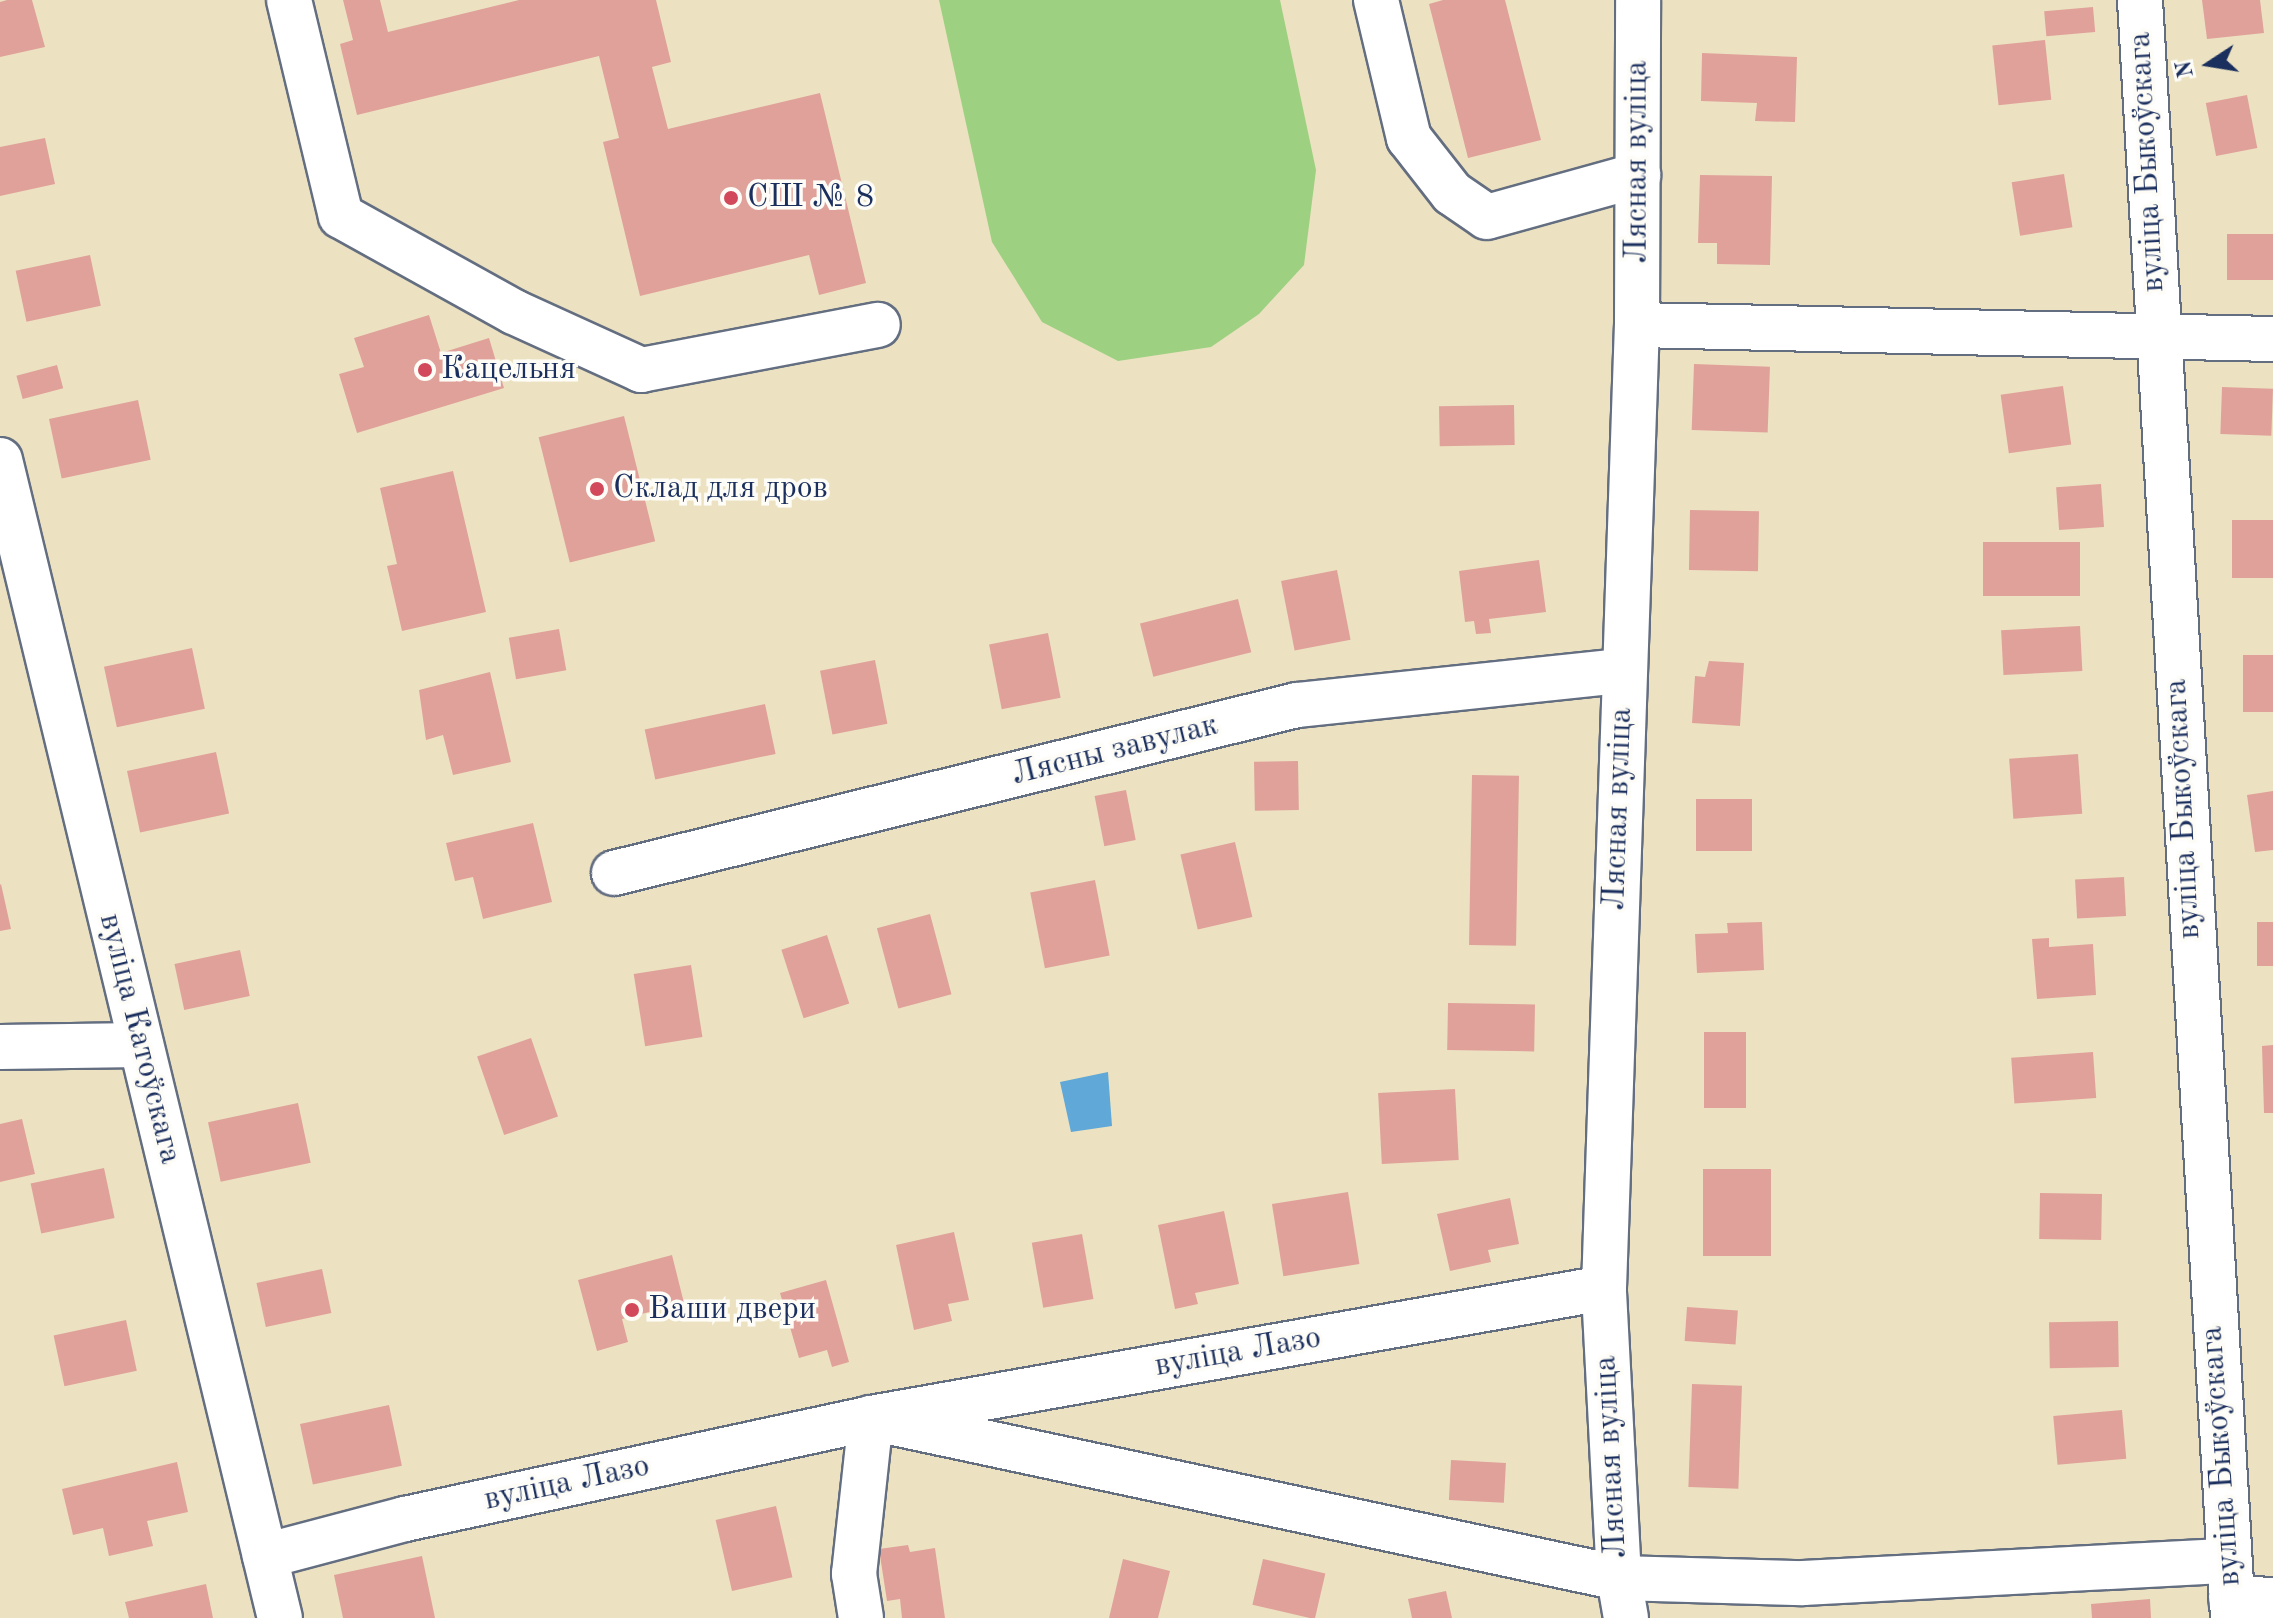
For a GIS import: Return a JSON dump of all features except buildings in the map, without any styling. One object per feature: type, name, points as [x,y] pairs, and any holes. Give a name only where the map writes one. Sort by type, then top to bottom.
[{"type":"street","points":[[289,0],[341,216],[514,312],[641,370],[878,325]]},
{"type":"street","points":[[1376,0],[1409,138],[1452,193],[1487,217],[1638,175]]},
{"type":"street","name":"Лясная вуліца","points":[[1622,1598],[1604,1288],[1637,325],[1638,0]]},
{"type":"street","name":"вуліца Быкоўскага","points":[[2140,0],[2157,335],[2241,1594]]},
{"type":"street","points":[[1637,325],[2273,339]]},
{"type":"street","name":"вуліца Катоўскага","points":[[0,460],[280,1618]]},
{"type":"street","name":"Лясны завулак","points":[[614,873],[1297,705],[1623,671]]},
{"type":"street","points":[[0,1047],[141,1045]]},
{"type":"street","name":"вуліца Лазо","points":[[265,1556],[405,1519],[871,1418],[1604,1288]]},
{"type":"street","points":[[861,1618],[854,1574],[871,1418],[1622,1598],[1803,1583],[2241,1594]]},
{"type":"green space","points":[[939,0],[1280,0],[1316,170],[1304,265],[1259,314],[1211,347],[1118,361],[1042,322],[992,242]]},
{"type":"water","points":[[1108,1072],[1112,1126],[1071,1132],[1060,1082]]},
{"type":"place","name":"СШ № 8","points":[[731,198]]},
{"type":"place","name":"Кацельня","points":[[425,370]]},
{"type":"place","name":"Склад для дров","points":[[597,489]]},
{"type":"place","name":"Ваши двери","points":[[632,1310]]}]
